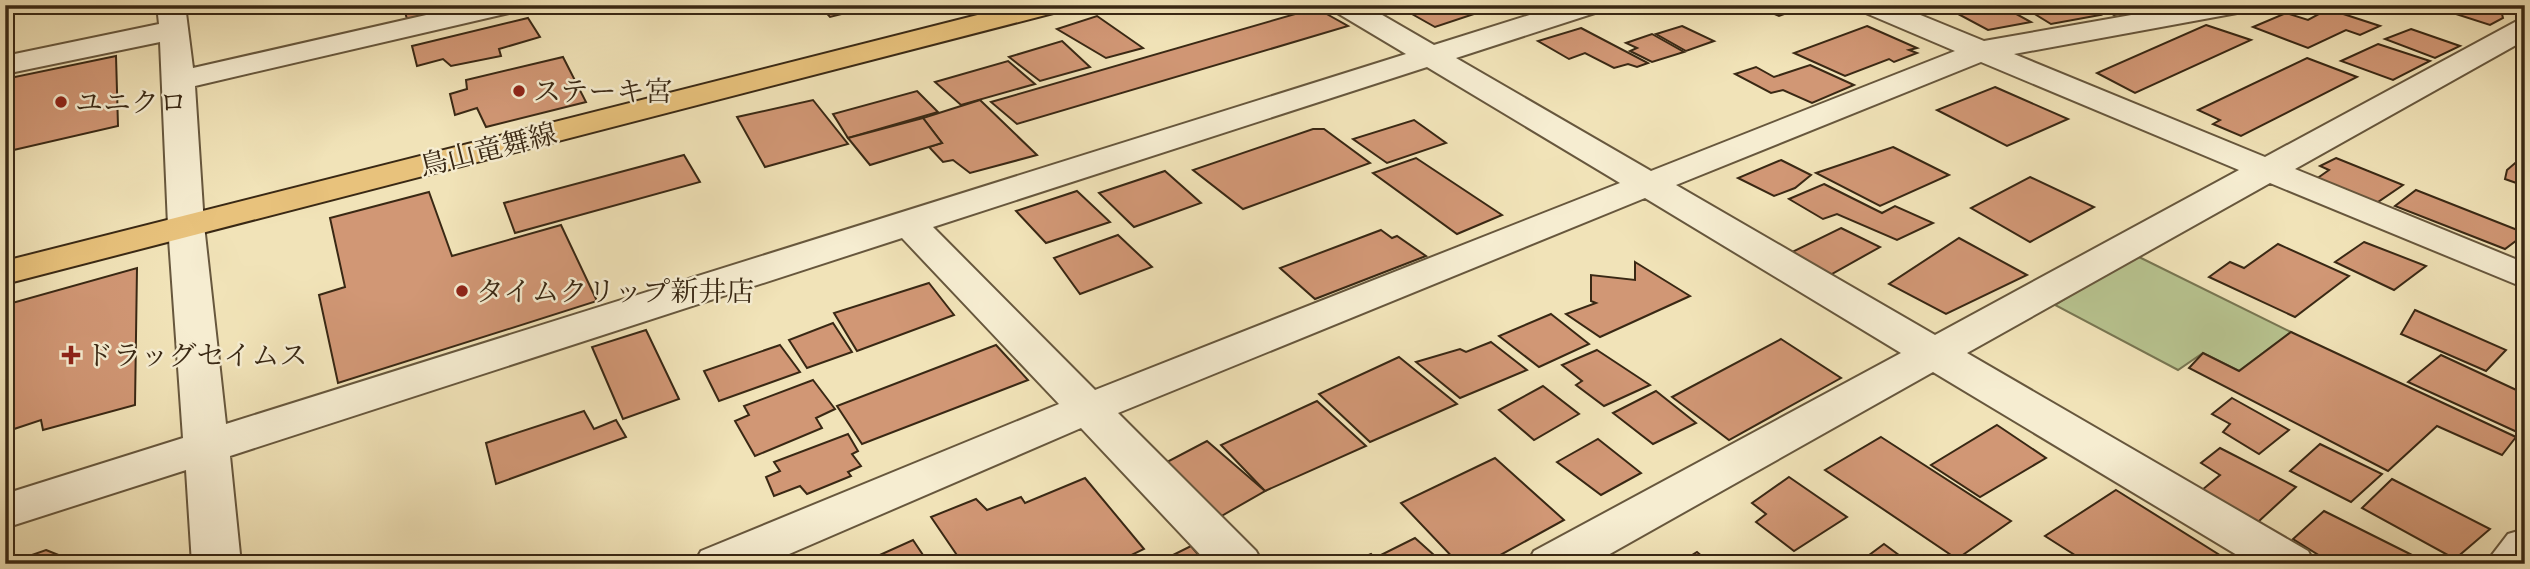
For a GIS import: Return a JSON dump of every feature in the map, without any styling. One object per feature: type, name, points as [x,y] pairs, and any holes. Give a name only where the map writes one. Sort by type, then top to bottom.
[{"type":"main road","name":"鳥山竜舞線","points":[[5,273],[1051,5]]},
{"type":"street","points":[[179,80],[509,5]]},
{"type":"street","points":[[1344,5],[2291,564]]},
{"type":"street","points":[[5,511],[1591,5]]},
{"type":"street","points":[[1871,5],[2525,277]]},
{"type":"street","points":[[718,564],[1089,408],[1981,51],[2237,5]]},
{"type":"street","points":[[2506,5],[2525,15]]},
{"type":"street","points":[[5,65],[172,18],[179,80],[186,225],[217,564]]},
{"type":"street","points":[[1551,564],[2525,28]]},
{"type":"street","points":[[907,222],[1238,564]]},
{"type":"street","points":[[2509,564],[2525,547]]},
{"type":"green space","points":[[2137,256],[2291,332],[2239,371],[2203,353],[2178,370],[2055,305]]},
{"type":"building","points":[[403,5],[469,5],[407,19]]},
{"type":"building","points":[[819,5],[878,5],[830,17]]},
{"type":"building","points":[[1396,5],[1458,5],[1474,14],[1435,27]]},
{"type":"building","points":[[1753,5],[1809,5],[1779,16]]},
{"type":"building","points":[[2000,5],[2031,22],[1988,30],[1945,7]]},
{"type":"building","points":[[2020,5],[2081,5],[2100,15],[2051,24]]},
{"type":"building","points":[[2084,5],[2168,5],[2114,15],[2099,7],[2091,9]]},
{"type":"building","points":[[2428,5],[2474,5],[2502,14],[2503,18],[2490,25]]},
{"type":"building","points":[[1316,8],[1348,26],[1017,124],[991,102]]},
{"type":"building","points":[[2328,9],[2380,26],[2360,35],[2346,30],[2308,48],[2253,27],[2286,13],[2308,20]]},
{"type":"building","points":[[1097,16],[1143,48],[1106,58],[1057,29]]},
{"type":"building","points":[[528,18],[540,37],[499,49],[501,56],[451,66],[443,59],[417,66],[412,46]]},
{"type":"building","points":[[2206,25],[2251,40],[2135,93],[2097,73]]},
{"type":"building","points":[[1682,26],[1714,41],[1686,51],[1656,34]]},
{"type":"building","points":[[1867,26],[1917,48],[1909,50],[1917,53],[1894,62],[1889,59],[1845,76],[1794,53]]},
{"type":"building","points":[[1581,28],[1648,63],[1637,67],[1628,64],[1614,68],[1585,53],[1569,59],[1538,41]]},
{"type":"building","points":[[2411,29],[2460,46],[2435,58],[2385,39]]},
{"type":"building","points":[[1652,34],[1684,52],[1652,62],[1630,51],[1637,48],[1626,43]]},
{"type":"building","points":[[1062,41],[1090,67],[1040,81],[1009,57]]},
{"type":"building","points":[[2378,44],[2430,61],[2393,80],[2341,61]]},
{"type":"building","name":"ユニクロ","points":[[116,56],[118,126],[5,152],[5,79]]},
{"type":"building","name":"ステーキ宮","points":[[563,57],[586,102],[486,127],[477,108],[455,115],[450,94],[467,89],[466,80]]},
{"type":"building","points":[[2307,58],[2357,77],[2241,136],[2213,124],[2220,120],[2198,110]]},
{"type":"building","points":[[1008,61],[1035,84],[961,105],[935,82]]},
{"type":"building","points":[[1810,65],[1854,85],[1812,103],[1783,90],[1771,93],[1735,74],[1756,67],[1774,77]]},
{"type":"building","points":[[1995,87],[2068,119],[2007,146],[1937,110]]},
{"type":"building","points":[[917,91],[938,112],[848,138],[833,114]]},
{"type":"building","points":[[813,100],[848,144],[765,167],[737,117]]},
{"type":"building","points":[[980,100],[1037,155],[970,173],[953,160],[943,162],[929,147],[942,143],[923,118]]},
{"type":"building","points":[[923,118],[942,143],[870,165],[848,138]]},
{"type":"building","points":[[1414,120],[1446,143],[1387,163],[1353,139]]},
{"type":"building","points":[[1313,129],[1324,129],[1370,163],[1243,209],[1193,170]]},
{"type":"building","points":[[1893,147],[1949,175],[1880,206],[1816,173]]},
{"type":"building","points":[[684,155],[700,182],[515,233],[504,203]]},
{"type":"building","points":[[1416,158],[1502,215],[1457,234],[1373,173]]},
{"type":"building","points":[[2336,158],[2403,185],[2372,206],[2312,182],[2329,170],[2320,166]]},
{"type":"building","points":[[2521,158],[2525,159],[2525,186],[2505,179],[2507,170]]},
{"type":"building","points":[[1781,160],[1811,175],[1795,188],[1774,196],[1738,178]]},
{"type":"building","points":[[1165,171],[1201,203],[1134,227],[1099,193]]},
{"type":"building","points":[[2030,177],[2094,207],[2030,242],[1971,208]]},
{"type":"building","points":[[1824,184],[1882,213],[1895,206],[1933,223],[1897,240],[1837,214],[1823,219],[1789,199]]},
{"type":"building","points":[[2416,190],[2525,234],[2505,249],[2395,206]]},
{"type":"building","points":[[1077,191],[1110,222],[1046,243],[1016,211]]},
{"type":"building","name":"タイムクリップ新井店","points":[[429,192],[452,256],[561,225],[597,301],[338,383],[319,295],[345,287],[330,218]]},
{"type":"building","points":[[1841,228],[1880,247],[1830,275],[1792,252]]},
{"type":"building","points":[[1381,230],[1392,238],[1397,236],[1426,256],[1315,299],[1280,268]]},
{"type":"building","points":[[1118,235],[1152,267],[1080,294],[1054,258]]},
{"type":"building","points":[[1959,238],[2027,275],[1946,314],[1889,284]]},
{"type":"building","points":[[2364,242],[2426,266],[2394,290],[2335,262]]},
{"type":"building","points":[[2278,244],[2349,276],[2295,317],[2209,277],[2230,262],[2244,268]]},
{"type":"building","points":[[1635,262],[1690,296],[1600,337],[1566,314],[1596,303],[1591,301],[1591,275],[1635,280]]},
{"type":"building","name":"ドラッグセイムス","points":[[137,268],[135,405],[43,430],[41,420],[5,432],[5,305]]},
{"type":"building","points":[[929,283],[954,315],[857,351],[834,313]]},
{"type":"building","points":[[2415,310],[2506,350],[2486,371],[2401,334]]},
{"type":"building","points":[[1551,314],[1589,344],[1539,367],[1499,336]]},
{"type":"building","points":[[833,323],[852,352],[807,368],[789,340]]},
{"type":"building","points":[[646,330],[679,399],[623,419],[592,347]]},
{"type":"building","points":[[2291,332],[2516,437],[2502,455],[2437,426],[2388,471],[2189,368],[2203,353],[2239,371]]},
{"type":"building","points":[[1781,339],[1841,378],[1729,440],[1672,397]]},
{"type":"building","points":[[1491,342],[1527,370],[1460,398],[1416,362],[1460,349],[1466,352]]},
{"type":"building","points":[[780,345],[800,372],[719,401],[704,371]]},
{"type":"building","points":[[996,345],[1028,380],[862,444],[837,406]]},
{"type":"building","points":[[1597,350],[1650,385],[1604,406],[1576,385],[1582,381],[1562,365]]},
{"type":"building","points":[[2441,355],[2525,394],[2525,424],[2517,432],[2408,382]]},
{"type":"building","points":[[1399,357],[1457,404],[1370,442],[1319,394]]},
{"type":"building","points":[[813,380],[835,409],[816,418],[822,428],[755,456],[735,421],[749,415],[744,406]]},
{"type":"building","points":[[1543,386],[1579,414],[1534,440],[1499,410]]},
{"type":"building","points":[[1656,391],[1696,423],[1653,444],[1613,413]]},
{"type":"building","points":[[2232,398],[2289,430],[2259,454],[2223,432],[2230,424],[2212,414]]},
{"type":"building","points":[[1317,401],[1366,446],[1265,491],[1221,445]]},
{"type":"building","points":[[584,411],[594,429],[616,420],[626,437],[496,484],[486,443]]},
{"type":"building","points":[[1997,425],[2046,458],[1980,497],[1931,465]]},
{"type":"building","points":[[848,434],[858,451],[852,454],[861,466],[848,472],[851,476],[807,494],[800,486],[774,496],[766,477],[780,471],[774,462]]},
{"type":"building","points":[[1881,437],[2011,521],[1957,559],[1825,470]]},
{"type":"building","points":[[1598,439],[1641,473],[1601,495],[1557,462]]},
{"type":"building","points":[[1207,441],[1265,491],[1218,518],[1165,463]]},
{"type":"building","points":[[2320,444],[2382,474],[2351,502],[2290,471]]},
{"type":"building","points":[[2220,448],[2296,487],[2258,522],[2202,490],[2220,475],[2201,463]]},
{"type":"building","points":[[1495,458],[1564,520],[1484,564],[1459,564],[1401,503]]},
{"type":"building","points":[[1789,477],[1847,517],[1794,551],[1756,522],[1766,514],[1752,503]]},
{"type":"building","points":[[1085,478],[1144,549],[1113,564],[1079,564],[1076,560],[1068,564],[963,564],[931,517],[976,499],[987,510],[1021,497],[1025,503]]},
{"type":"building","points":[[2392,479],[2490,529],[2455,559],[2362,508]]},
{"type":"building","points":[[2116,490],[2234,564],[2089,564],[2045,536]]},
{"type":"building","points":[[2324,511],[2430,564],[2389,564],[2382,560],[2378,564],[2333,564],[2293,539]]},
{"type":"building","points":[[1415,538],[1444,564],[1348,564],[1371,554],[1375,558]]},
{"type":"building","points":[[913,540],[929,564],[862,563]]},
{"type":"building","points":[[1884,544],[1911,564],[1857,564]]},
{"type":"building","points":[[1191,546],[1206,564],[1155,564]]},
{"type":"building","points":[[46,550],[81,564],[6,564]]},
{"type":"building","points":[[1697,552],[1711,564],[1678,564]]},
{"type":"place","name":"ステーキ宮","points":[[519,91]]},
{"type":"place","name":"ユニクロ","points":[[61,102]]},
{"type":"place","name":"タイムクリップ新井店","points":[[462,291]]},
{"type":"place","name":"ドラッグセイムス","points":[[71,355]]}]
